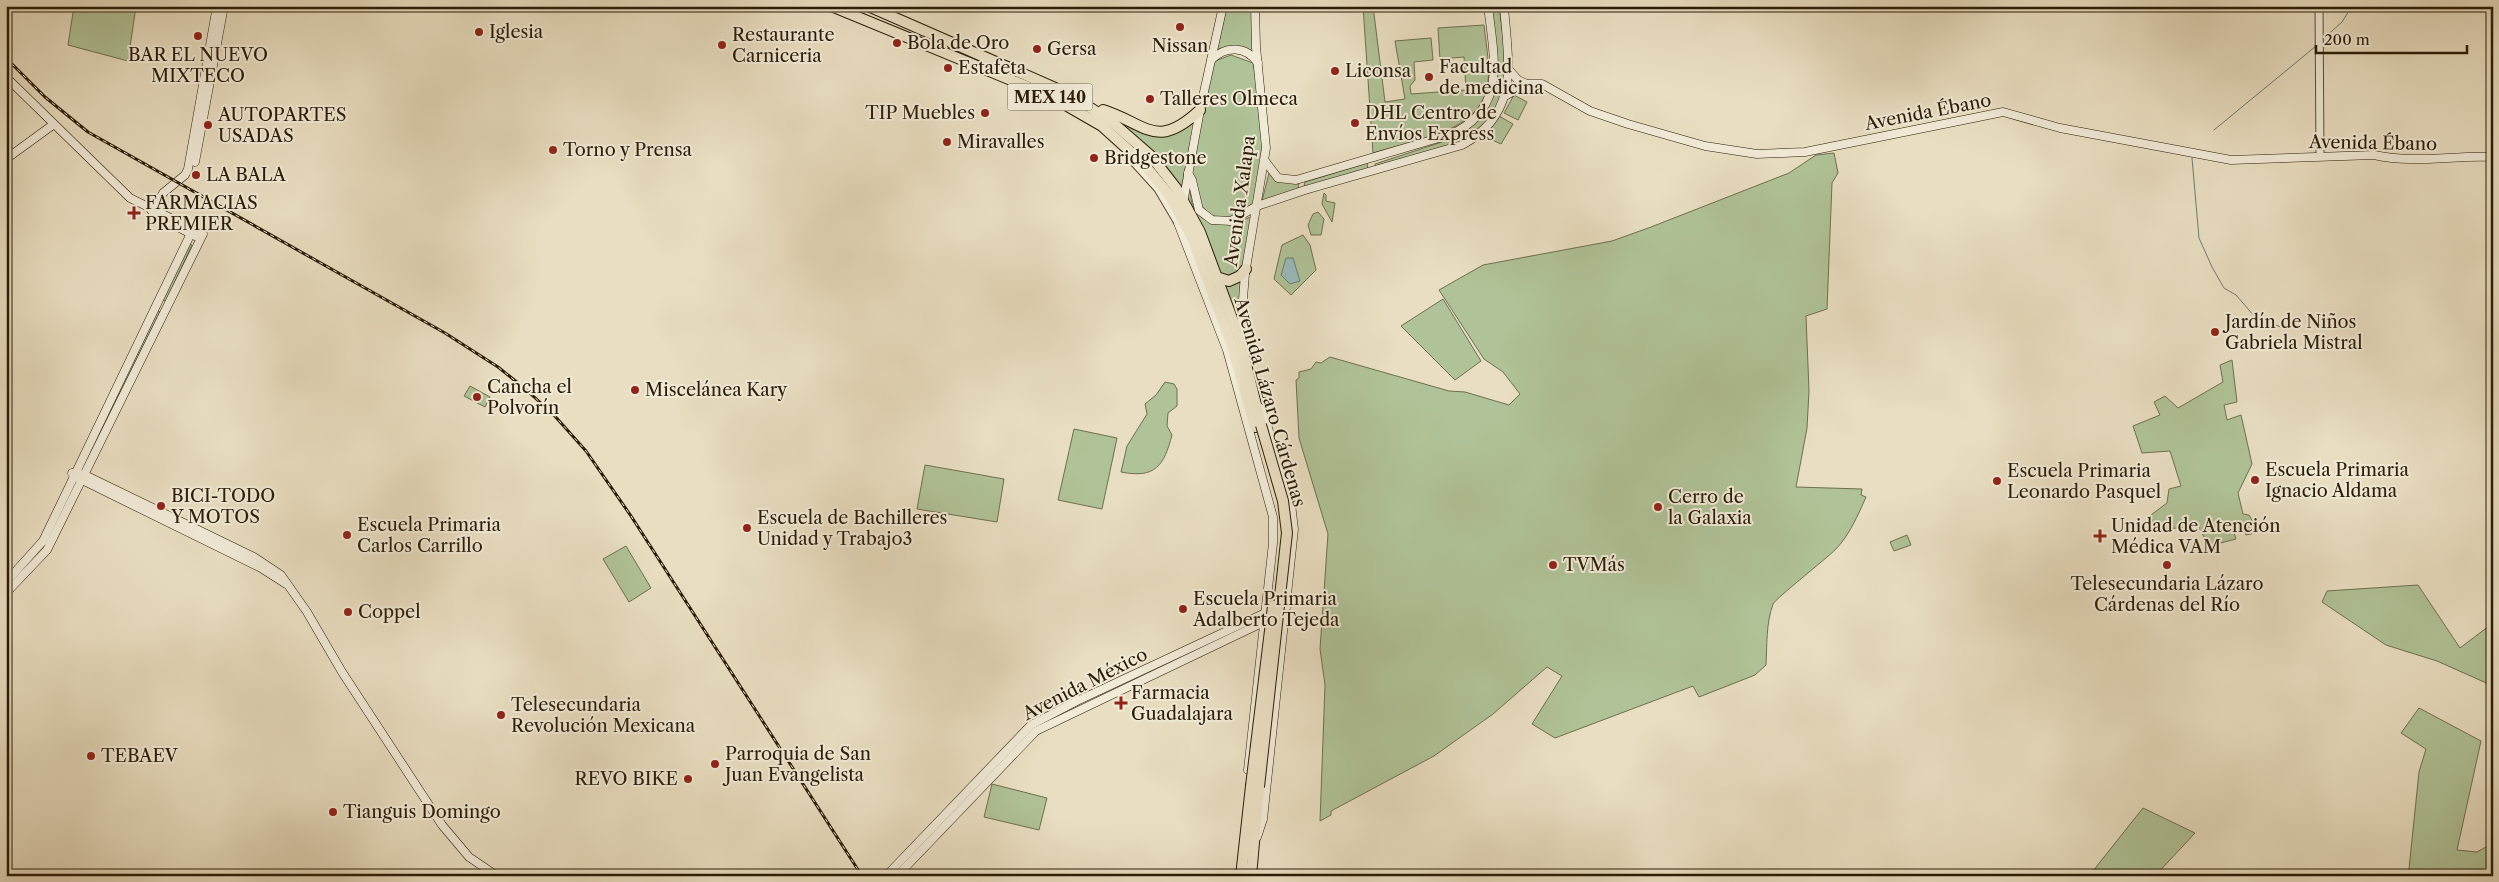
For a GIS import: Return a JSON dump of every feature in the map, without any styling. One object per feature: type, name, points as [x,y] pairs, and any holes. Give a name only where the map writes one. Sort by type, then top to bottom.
[{"type":"highway","name":"Avenida Lázaro Cárdenas","points":[[831,6],[1050,96],[1090,118],[1107,130],[1154,175],[1192,235],[1202,268],[1232,346],[1284,501],[1287,533],[1250,840]]},
{"type":"highway","name":"Avenida Lázaro Cárdenas","points":[[868,6],[1052,84],[1112,122],[1151,156],[1183,200],[1200,232],[1240,340],[1256,404],[1258,426]]},
{"type":"highway","points":[[1094,109],[1110,113],[1140,128],[1157,132],[1166,132],[1182,126],[1200,110]]},
{"type":"highway","points":[[1202,268],[1223,281],[1235,280],[1246,269]]},
{"type":"highway","name":"MEX 140","points":[[1241,876],[1250,840]]},
{"type":"highway","name":"MEX 140","points":[[1250,840],[1251,876]]},
{"type":"main road","points":[[153,210],[163,193],[184,175],[190,165],[217,6]]},
{"type":"main road","points":[[171,187],[188,177],[194,168],[224,6]]},
{"type":"main road","points":[[1223,6],[1200,110],[1180,218],[1227,350],[1273,517],[1273,543],[1243,819],[1250,840]]},
{"type":"main road","name":"Avenida Xalapa","points":[[1240,340],[1246,269],[1265,161],[1266,133],[1258,63],[1255,6]]},
{"type":"main road","points":[[1265,161],[1278,178],[1290,181],[1449,135],[1472,123],[1488,101],[1495,72],[1488,6]]},
{"type":"main road","points":[[1188,173],[1192,180],[1196,204],[1204,216],[1212,220],[1231,221],[1257,206],[1305,190],[1462,145],[1477,136],[1490,123],[1505,96],[1509,70],[1504,6]]},
{"type":"main road","points":[[1210,62],[1220,53],[1237,49],[1250,54],[1258,63]]},
{"type":"main road","name":"Avenida Ébano","points":[[1509,70],[1518,80],[1527,84],[1542,84],[1590,111],[1698,145],[1745,154],[1776,155],[1805,152],[2003,112],[2060,128],[2231,160],[2374,155],[2394,159],[2435,160],[2493,156]]},
{"type":"main road","points":[[6,593],[47,550],[201,236],[130,198],[7,81]]},
{"type":"main road","points":[[1505,96],[1527,84]]},
{"type":"main road","points":[[6,159],[54,124]]},
{"type":"main road","points":[[1303,178],[1301,185],[1305,190]]},
{"type":"main road","points":[[6,582],[39,547],[192,231]]},
{"type":"main road","points":[[1250,840],[1263,819],[1287,606],[1293,517],[1263,411],[1256,404]]},
{"type":"main road","points":[[75,474],[288,584],[321,634],[323,641],[357,696],[442,825],[469,857],[497,876]]},
{"type":"main road","name":"Avenida México","points":[[892,875],[1032,725],[1077,701],[1265,613],[1287,606]]},
{"type":"main road","name":"Avenida México","points":[[892,875],[1036,730],[1264,622],[1286,615]]},
{"type":"street","points":[[2319,6],[2320,156]]},
{"type":"green space","points":[[74,6],[136,6],[128,61],[68,45]]},
{"type":"green space","points":[[1227,6],[1253,6],[1254,54],[1216,53]]},
{"type":"green space","points":[[1363,6],[1373,6],[1385,102],[1405,99],[1395,41],[1431,38],[1433,60],[1414,62],[1415,80],[1410,86],[1411,94],[1466,90],[1464,57],[1440,59],[1438,28],[1484,25],[1488,81],[1484,98],[1476,110],[1465,120],[1436,135],[1373,153]]},
{"type":"green space","points":[[1490,6],[1499,6],[1506,63],[1501,95],[1491,114],[1477,129],[1460,141],[1419,157],[1376,169],[1375,164],[1445,141],[1469,129],[1484,113],[1497,72]]},
{"type":"green space","points":[[1231,55],[1253,63],[1260,95],[1265,156],[1256,206],[1239,215],[1224,218],[1214,216],[1200,202],[1193,181],[1192,159],[1210,68],[1215,61]]},
{"type":"green space","points":[[1514,95],[1527,102],[1518,120],[1504,113]]},
{"type":"green space","points":[[1499,116],[1513,124],[1501,144],[1481,135]]},
{"type":"green space","points":[[1117,120],[1146,133],[1195,120],[1181,189]]},
{"type":"green space","points":[[1834,153],[1838,173],[1832,183],[1827,309],[1806,316],[1809,391],[1807,428],[1796,487],[1862,489],[1861,495],[1866,497],[1850,531],[1836,549],[1773,604],[1768,627],[1766,665],[1755,675],[1699,697],[1693,686],[1555,738],[1532,724],[1562,676],[1547,667],[1493,714],[1434,756],[1331,811],[1331,815],[1320,821],[1325,685],[1320,649],[1328,534],[1299,438],[1296,380],[1299,378],[1299,372],[1311,369],[1316,362],[1321,363],[1330,357],[1449,391],[1465,392],[1509,405],[1520,394],[1503,372],[1484,359],[1439,290],[1483,265],[1612,241],[1789,173],[1816,155]]},
{"type":"green space","points":[[1367,163],[1368,170],[1305,188],[1304,186],[1305,182]]},
{"type":"green space","points":[[1269,173],[1275,179],[1299,182],[1298,189],[1262,201]]},
{"type":"green space","points":[[1189,179],[1192,203],[1196,212],[1203,218],[1210,222],[1227,223],[1253,216],[1241,272],[1223,279],[1186,204]]},
{"type":"green space","points":[[1324,193],[1326,201],[1335,203],[1332,222],[1322,204]]},
{"type":"green space","points":[[1318,212],[1324,219],[1321,235],[1311,235],[1308,225],[1313,214]]},
{"type":"green space","points":[[1303,235],[1310,245],[1316,270],[1291,295],[1274,279],[1282,245]]},
{"type":"green space","points":[[188,243],[192,245],[166,301],[162,300]]},
{"type":"green space","points":[[1243,279],[1237,316],[1222,284]]},
{"type":"green space","points":[[1443,299],[1481,361],[1455,380],[1401,326]]},
{"type":"green space","points":[[156,311],[160,312],[82,470],[79,468]]},
{"type":"green space","points":[[2232,360],[2237,402],[2224,405],[2227,420],[2241,415],[2252,464],[2238,493],[2243,514],[2249,515],[2259,532],[2246,535],[2241,525],[2233,529],[2236,539],[2209,546],[2198,526],[2155,530],[2151,515],[2167,503],[2169,489],[2181,486],[2170,451],[2142,453],[2133,426],[2160,415],[2154,402],[2165,396],[2178,408],[2223,382],[2220,365]]},
{"type":"green space","points":[[1165,382],[1174,384],[1177,389],[1177,406],[1168,413],[1167,426],[1172,435],[1166,454],[1162,462],[1150,471],[1133,474],[1121,472],[1127,446],[1147,414],[1145,404],[1156,395]]},
{"type":"green space","name":"Cancha el Polvorín","points":[[470,386],[490,397],[485,407],[464,396]]},
{"type":"green space","points":[[1074,429],[1117,438],[1102,509],[1058,500]]},
{"type":"green space","points":[[925,465],[1004,479],[997,522],[917,509]]},
{"type":"green space","points":[[1907,535],[1911,545],[1894,551],[1890,542]]},
{"type":"green space","points":[[626,546],[651,588],[629,602],[603,559]]},
{"type":"green space","points":[[2418,585],[2460,648],[2493,623],[2493,686],[2437,661],[2386,645],[2322,602],[2327,591]]},
{"type":"green space","points":[[2419,708],[2481,741],[2457,850],[2477,852],[2493,843],[2493,876],[2403,876],[2409,869],[2419,772],[2426,749],[2401,733]]},
{"type":"green space","points":[[992,784],[1047,798],[1039,830],[984,817]]},
{"type":"green space","points":[[2143,808],[2195,833],[2155,876],[2089,876]]},
{"type":"water","points":[[1286,258],[1293,258],[1300,281],[1290,284],[1281,275]]},
{"type":"waterway","points":[[2323,39],[2342,22],[2352,6]]},
{"type":"waterway","points":[[2214,130],[2316,46]]},
{"type":"waterway","points":[[2192,158],[2199,238],[2212,267],[2224,288],[2236,295],[2255,317],[2286,329]]},
{"type":"railway","points":[[6,58],[45,97],[88,132],[445,333],[498,367],[553,414],[586,451],[631,516],[862,876]]},
{"type":"place","name":"Nissan","points":[[1180,27]]},
{"type":"place","name":"Iglesia","points":[[479,32]]},
{"type":"place","name":"BAR EL NUEVO MIXTECO","points":[[198,36]]},
{"type":"place","name":"Bola de Oro","points":[[897,43]]},
{"type":"place","name":"Restaurante Carniceria","points":[[722,45]]},
{"type":"place","name":"Gersa","points":[[1037,49]]},
{"type":"place","name":"Estafeta","points":[[948,68]]},
{"type":"place","name":"Liconsa","points":[[1335,71]]},
{"type":"place","name":"Facultad de medicina","points":[[1429,77]]},
{"type":"place","name":"Talleres Olmeca","points":[[1150,99]]},
{"type":"place","name":"TIP Muebles","points":[[985,113]]},
{"type":"place","name":"DHL Centro de Envíos Express","points":[[1355,123]]},
{"type":"place","name":"AUTOPARTES USADAS","points":[[208,125]]},
{"type":"place","name":"Miravalles","points":[[947,142]]},
{"type":"place","name":"Torno y Prensa","points":[[553,150]]},
{"type":"place","name":"Bridgestone","points":[[1094,158]]},
{"type":"place","name":"LA BALA","points":[[196,175]]},
{"type":"place","name":"FARMACIAS PREMIER","points":[[134,213]]},
{"type":"place","name":"Jardín de Niños Gabriela Mistral","points":[[2215,332]]},
{"type":"place","name":"Miscelánea Kary","points":[[635,390]]},
{"type":"place","name":"Cancha el Polvorín","points":[[477,397]]},
{"type":"place","name":"Escuela Primaria Ignacio Aldama","points":[[2255,480]]},
{"type":"place","name":"Escuela Primaria Leonardo Pasquel","points":[[1997,481]]},
{"type":"place","name":"BICI-TODO Y MOTOS","points":[[161,506]]},
{"type":"place","name":"Cerro de la Galaxia","points":[[1658,507]]},
{"type":"place","name":"Escuela de Bachilleres Unidad y Trabajo3","points":[[747,528]]},
{"type":"place","name":"Escuela Primaria Carlos Carrillo","points":[[347,535]]},
{"type":"place","name":"Unidad de Atención Médica VAM","points":[[2100,536]]},
{"type":"place","name":"TVMás","points":[[1553,565]]},
{"type":"place","name":"Telesecundaria Lázaro Cárdenas del Río","points":[[2167,565]]},
{"type":"place","name":"Escuela Primaria Adalberto Tejeda","points":[[1183,609]]},
{"type":"place","name":"Coppel","points":[[348,612]]},
{"type":"place","name":"Farmacia Guadalajara","points":[[1121,703]]},
{"type":"place","name":"Telesecundaria Revolución Mexicana","points":[[501,715]]},
{"type":"place","name":"TEBAEV","points":[[91,756]]},
{"type":"place","name":"Parroquia de San Juan Evangelista","points":[[715,764]]},
{"type":"place","name":"REVO BIKE","points":[[688,779]]},
{"type":"place","name":"Tianguis Domingo","points":[[333,812]]}]
